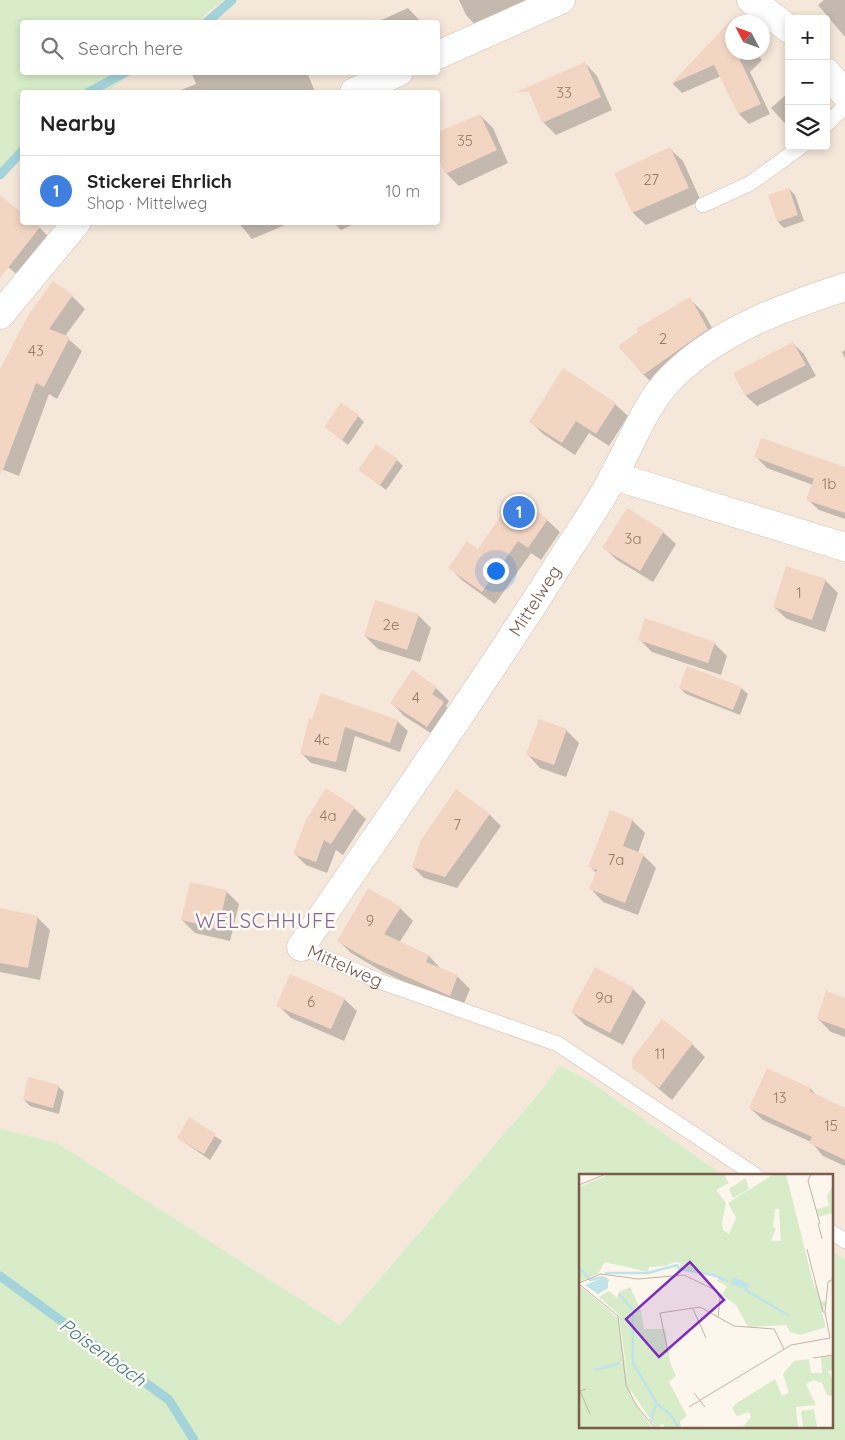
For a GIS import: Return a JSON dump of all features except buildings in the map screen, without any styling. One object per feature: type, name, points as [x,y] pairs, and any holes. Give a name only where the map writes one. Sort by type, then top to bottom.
[{"type":"street","points":[[440,54],[561,0]]},
{"type":"street","points":[[751,0],[785,26]]},
{"type":"street","points":[[358,90],[392,75]]},
{"type":"street","points":[[830,77],[845,94]]},
{"type":"street","points":[[0,315],[75,225]]},
{"type":"street","name":"Mittelweg","points":[[301,947],[495,665],[614,476],[648,411],[668,380],[691,359],[744,326],[804,300],[845,287]]},
{"type":"street","points":[[614,476],[845,547]]},
{"type":"lane","points":[[830,121],[845,106]]},
{"type":"lane","points":[[703,205],[749,184],[796,150]]},
{"type":"lane","name":"Mittelweg","points":[[301,947],[379,981],[558,1044],[753,1174]]},
{"type":"lane","points":[[832,1233],[845,1242]]},
{"type":"shaded area","points":[[221,0],[845,0],[845,1259],[832,1252],[832,1174],[722,1174],[588,1080],[561,1065],[340,1325],[57,1143],[0,1130],[0,176],[20,160],[20,225],[440,225],[440,90],[108,90],[127,75],[440,75],[440,20],[196,20]]},
{"type":"green space","points":[[0,0],[224,0],[199,20],[20,20],[20,75],[129,75],[110,90],[20,90],[20,161],[0,177]]},
{"type":"green space","points":[[560,1065],[588,1080],[722,1174],[579,1174],[579,1428],[832,1428],[832,1252],[845,1259],[845,1440],[0,1440],[0,1129],[57,1143],[340,1325],[545,1086]]},
{"type":"waterway","points":[[209,20],[232,0]]},
{"type":"waterway","points":[[93,90],[120,75]]},
{"type":"waterway","points":[[0,175],[20,153]]},
{"type":"waterway","name":"Poisenbach","points":[[0,1276],[169,1400],[194,1440]]},
{"type":"place","name":"Stickerei Ehrlich","points":[[519,512]]},
{"type":"district","name":"WELSCHHUFE","points":[[266,921]]}]
